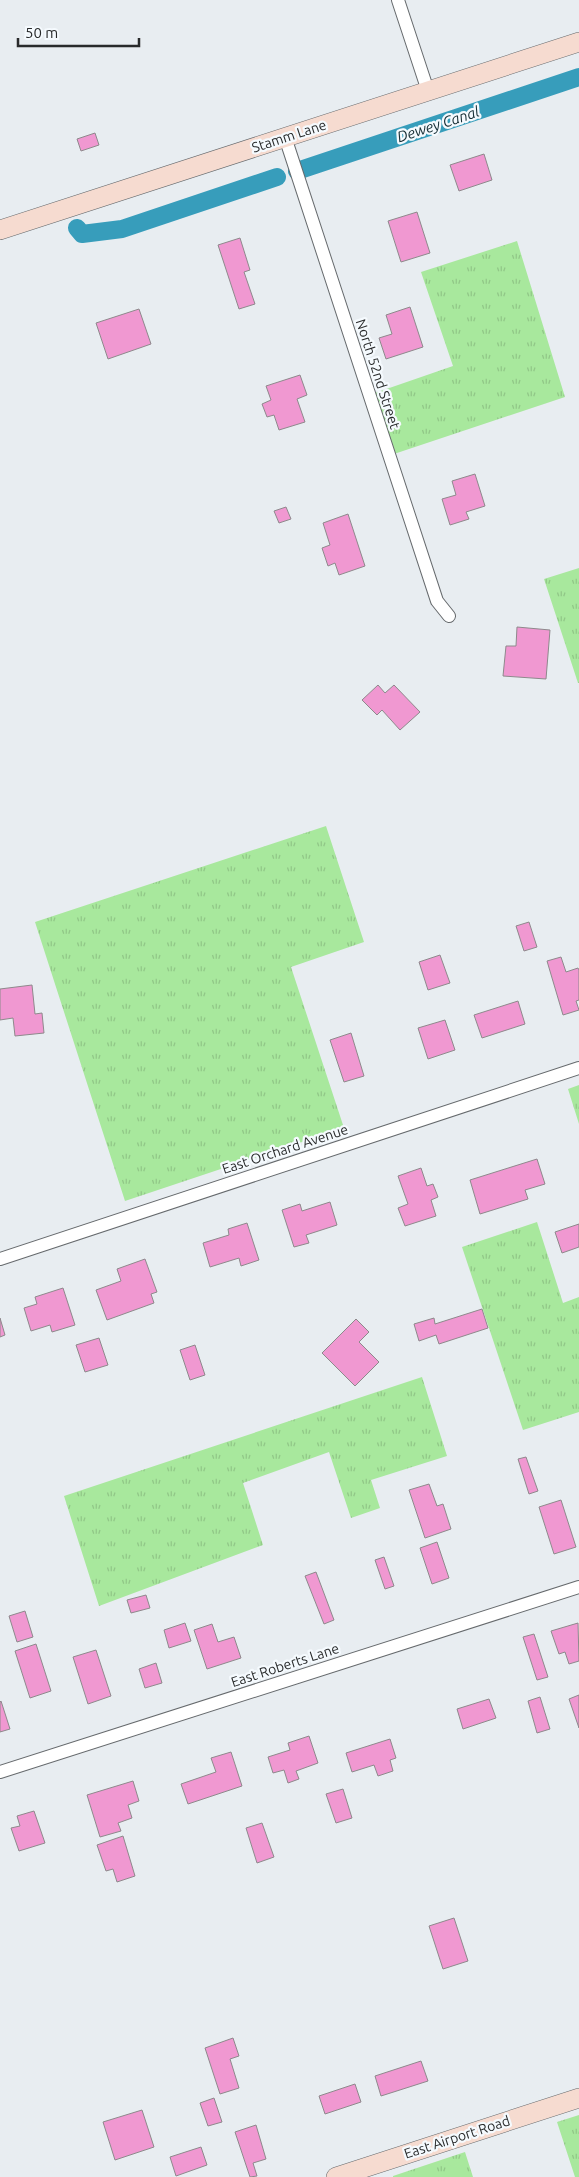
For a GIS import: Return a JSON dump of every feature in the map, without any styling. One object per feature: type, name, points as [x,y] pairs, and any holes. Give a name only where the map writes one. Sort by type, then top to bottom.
[{"type":"street","points":[[398,0],[428,91]]},
{"type":"street","name":"Stamm Lane","points":[[0,230],[579,42]]},
{"type":"street","name":"North 52nd Street","points":[[285,137],[437,601],[448,616]]},
{"type":"street","name":"East Orchard Avenue","points":[[0,1259],[579,1068]]},
{"type":"street","name":"East Roberts Lane","points":[[0,1772],[579,1586]]},
{"type":"street","name":"East Airport Road","points":[[336,2177],[579,2098]]},
{"type":"green space","points":[[517,241],[565,397],[391,455],[372,394],[453,366],[421,272]]},
{"type":"green space","points":[[579,568],[579,683],[578,683],[544,579]]},
{"type":"green space","points":[[326,826],[364,942],[291,967],[344,1128],[125,1201],[35,922]]},
{"type":"green space","points":[[579,1085],[579,1124],[568,1089]]},
{"type":"green space","points":[[537,1222],[563,1303],[579,1297],[579,1412],[523,1430],[462,1247]]},
{"type":"green space","points":[[422,1377],[447,1456],[371,1480],[380,1508],[351,1518],[329,1452],[243,1483],[263,1545],[99,1606],[64,1496]]},
{"type":"green space","points":[[579,2115],[579,2177],[575,2177],[557,2122]]},
{"type":"green space","points":[[465,2152],[473,2177],[393,2177],[393,2176]]},
{"type":"building","points":[[95,133],[99,145],[81,151],[77,139]]},
{"type":"building","points":[[484,154],[492,180],[459,191],[450,165]]},
{"type":"building","points":[[417,212],[430,253],[401,262],[388,221]]},
{"type":"building","points":[[240,238],[250,270],[244,272],[255,304],[239,309],[218,245]]},
{"type":"building","points":[[410,307],[423,347],[386,359],[379,338],[392,334],[386,315]]},
{"type":"building","points":[[139,309],[151,344],[108,359],[96,323]]},
{"type":"building","points":[[300,375],[307,395],[297,399],[305,422],[279,430],[274,415],[267,417],[262,404],[271,400],[266,386]]},
{"type":"building","points":[[475,474],[485,506],[466,512],[469,519],[450,525],[442,499],[456,495],[452,481]]},
{"type":"building","points":[[286,507],[291,519],[279,523],[274,511]]},
{"type":"building","points":[[348,514],[365,566],[339,575],[335,563],[328,566],[322,548],[330,545],[323,523]]},
{"type":"building","points":[[517,627],[550,630],[546,679],[503,676],[506,646],[516,646]]},
{"type":"building","points":[[378,685],[385,693],[394,685],[420,712],[400,730],[382,710],[377,715],[362,700]]},
{"type":"building","points":[[529,922],[537,947],[524,951],[516,926]]},
{"type":"building","points":[[440,955],[450,983],[428,990],[419,962]]},
{"type":"building","points":[[561,957],[566,972],[578,968],[579,970],[579,1000],[576,1001],[579,1010],[563,1015],[547,961]]},
{"type":"building","points":[[32,985],[35,1014],[42,1013],[44,1033],[15,1036],[13,1018],[0,1020],[0,989]]},
{"type":"building","points":[[518,1001],[525,1024],[482,1038],[474,1015]]},
{"type":"building","points":[[445,1020],[455,1050],[428,1059],[418,1028]]},
{"type":"building","points":[[351,1033],[364,1076],[344,1082],[330,1040]]},
{"type":"building","points":[[537,1159],[545,1184],[525,1190],[528,1199],[480,1214],[470,1180]]},
{"type":"building","points":[[421,1168],[427,1186],[433,1184],[438,1197],[431,1200],[436,1216],[405,1226],[398,1208],[408,1204],[398,1176]]},
{"type":"building","points":[[330,1202],[337,1225],[306,1235],[309,1243],[294,1247],[282,1210],[300,1204],[302,1211]]},
{"type":"building","points":[[247,1223],[259,1260],[241,1266],[239,1258],[210,1267],[203,1243],[229,1235],[228,1229]]},
{"type":"building","points":[[579,1224],[579,1247],[562,1253],[555,1232]]},
{"type":"building","points":[[145,1259],[157,1292],[151,1294],[154,1303],[107,1320],[96,1290],[121,1281],[117,1269]]},
{"type":"building","points":[[63,1288],[75,1325],[52,1332],[50,1325],[31,1331],[24,1308],[37,1304],[35,1297]]},
{"type":"building","points":[[482,1309],[488,1328],[439,1344],[436,1335],[419,1341],[414,1324],[434,1318],[435,1324]]},
{"type":"building","points":[[0,1318],[5,1335],[0,1337]]},
{"type":"building","points":[[356,1319],[369,1332],[359,1342],[379,1362],[355,1386],[322,1353]]},
{"type":"building","points":[[99,1338],[108,1365],[85,1372],[76,1345]]},
{"type":"building","points":[[195,1345],[205,1375],[190,1380],[180,1350]]},
{"type":"building","points":[[526,1457],[538,1491],[529,1494],[518,1459]]},
{"type":"building","points":[[429,1484],[437,1506],[443,1504],[451,1529],[425,1538],[409,1490]]},
{"type":"building","points":[[561,1500],[576,1547],[554,1554],[539,1507]]},
{"type":"building","points":[[437,1542],[449,1578],[432,1584],[420,1548]]},
{"type":"building","points":[[384,1557],[394,1586],[385,1589],[375,1560]]},
{"type":"building","points":[[316,1572],[334,1620],[324,1624],[305,1576]]},
{"type":"building","points":[[146,1595],[150,1608],[131,1613],[127,1600]]},
{"type":"building","points":[[25,1611],[33,1637],[17,1642],[9,1616]]},
{"type":"building","points":[[185,1623],[191,1641],[169,1648],[164,1630]]},
{"type":"building","points":[[578,1623],[579,1661],[569,1664],[565,1652],[559,1654],[551,1631]]},
{"type":"building","points":[[212,1624],[218,1642],[234,1637],[241,1658],[207,1669],[194,1630]]},
{"type":"building","points":[[534,1634],[548,1677],[537,1680],[523,1637]]},
{"type":"building","points":[[36,1644],[51,1691],[30,1698],[15,1651]]},
{"type":"building","points":[[96,1650],[111,1696],[88,1704],[73,1657]]},
{"type":"building","points":[[156,1663],[162,1683],[145,1688],[139,1669]]},
{"type":"building","points":[[579,1695],[579,1728],[569,1699]]},
{"type":"building","points":[[540,1697],[550,1729],[537,1733],[528,1701]]},
{"type":"building","points":[[489,1699],[496,1718],[463,1729],[457,1709]]},
{"type":"building","points":[[0,1702],[10,1729],[0,1732]]},
{"type":"building","points":[[309,1736],[318,1763],[296,1771],[299,1779],[288,1783],[284,1770],[273,1773],[268,1757],[290,1750],[288,1743]]},
{"type":"building","points":[[390,1739],[396,1758],[390,1760],[393,1771],[378,1776],[374,1765],[352,1772],[346,1753]]},
{"type":"building","points":[[231,1752],[242,1786],[188,1804],[181,1784],[216,1772],[211,1758]]},
{"type":"building","points":[[133,1781],[139,1801],[128,1805],[132,1818],[118,1823],[121,1831],[100,1837],[87,1795]]},
{"type":"building","points":[[343,1789],[352,1818],[336,1823],[326,1794]]},
{"type":"building","points":[[34,1811],[45,1843],[19,1851],[11,1828],[20,1826],[17,1816]]},
{"type":"building","points":[[262,1823],[274,1857],[257,1863],[246,1828]]},
{"type":"building","points":[[123,1836],[135,1876],[117,1882],[113,1869],[106,1871],[97,1845]]},
{"type":"building","points":[[454,1918],[468,1961],[443,1969],[429,1926]]},
{"type":"building","points":[[233,2038],[239,2056],[230,2059],[239,2088],[220,2094],[205,2048]]},
{"type":"building","points":[[421,2061],[428,2081],[381,2096],[375,2076]]},
{"type":"building","points":[[355,2084],[361,2102],[325,2114],[319,2096]]},
{"type":"building","points":[[214,2098],[222,2122],[208,2126],[200,2103]]},
{"type":"building","points":[[142,2110],[154,2147],[115,2160],[103,2122]]},
{"type":"building","points":[[256,2125],[266,2159],[253,2163],[257,2176],[250,2177],[235,2132]]},
{"type":"building","points":[[201,2147],[207,2165],[176,2176],[170,2157]]},
{"type":"waterway","name":"Dewey Canal","points":[[297,171],[579,77]]},
{"type":"waterway","name":"Dewey Canal","points":[[77,228],[82,234],[122,229],[277,177]]}]
